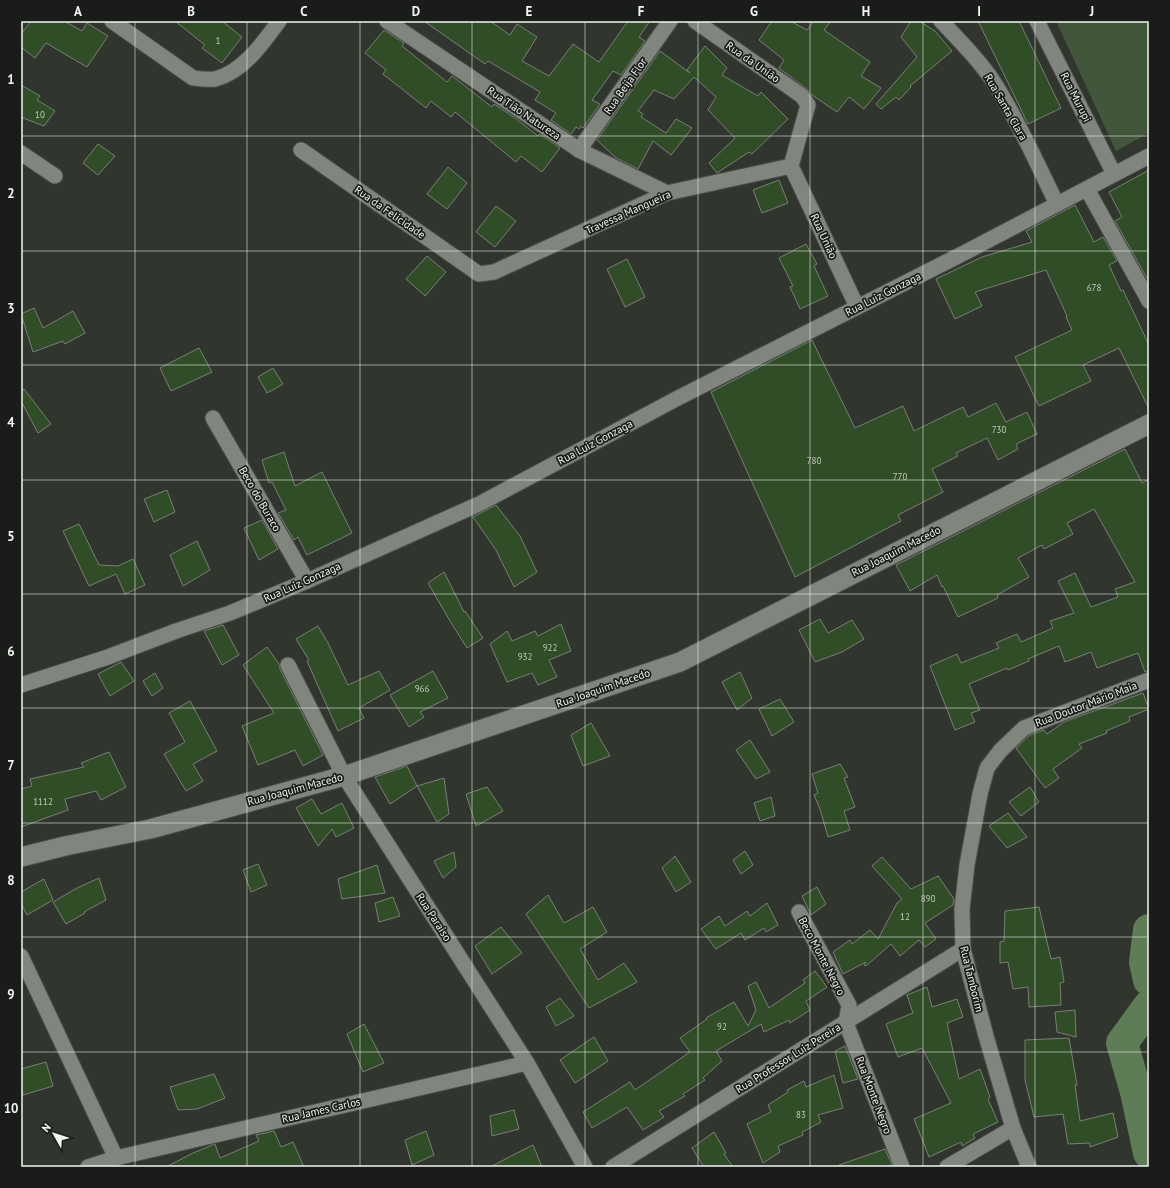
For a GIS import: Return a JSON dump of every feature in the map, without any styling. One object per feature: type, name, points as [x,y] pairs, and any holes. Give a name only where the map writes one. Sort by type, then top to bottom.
[{"type":"street","points":[[112,21],[193,78],[204,80],[223,76],[243,63],[261,45],[279,21]]},
{"type":"street","name":"Rua Tião Natureza","points":[[387,21],[579,150],[667,193]]},
{"type":"street","name":"Rua Beija Flor","points":[[579,150],[670,21]]},
{"type":"street","name":"Rua da União","points":[[695,21],[802,96],[808,105],[791,166]]},
{"type":"street","name":"Rua Santa Clara","points":[[941,21],[994,84],[1021,129],[1057,204]]},
{"type":"street","name":"Rua Murupi","points":[[1037,21],[1114,174]]},
{"type":"street","name":"Rua da Felicidade","points":[[301,150],[479,274]]},
{"type":"street","points":[[21,153],[55,176]]},
{"type":"street","name":"Rua Luiz Gonzaga","points":[[21,685],[108,657],[176,631],[230,613],[307,581],[479,504],[678,398],[964,253],[1149,156]]},
{"type":"street","name":"Travessa Mangueira","points":[[479,274],[494,272],[667,193],[791,166]]},
{"type":"street","name":"Rua União","points":[[791,166],[857,307]]},
{"type":"street","points":[[1087,189],[1149,301]]},
{"type":"street","name":"Beco do Buraco","points":[[213,418],[307,581]]},
{"type":"street","name":"Rua Joaquim Macedo","points":[[21,857],[65,846],[150,829],[344,776],[680,662],[1149,424]]},
{"type":"street","name":"Rua Paraiso","points":[[288,665],[344,776],[527,1063],[585,1167]]},
{"type":"street","name":"Rua Doutor Mário Maia","points":[[1024,728],[1149,680]]},
{"type":"street","name":"Rua Tamborim","points":[[1024,728],[1000,751],[987,768],[980,794],[967,865],[962,909],[963,949],[986,1036],[1013,1128],[1029,1167]]},
{"type":"street","name":"Beco Monte Negro","points":[[799,912],[849,1005],[846,1022]]},
{"type":"street","name":"Rua Professor Luiz Pereira","points":[[613,1167],[963,949]]},
{"type":"street","points":[[21,956],[116,1158]]},
{"type":"street","name":"Rua Monte Negro","points":[[846,1022],[902,1167]]},
{"type":"street","name":"Rua James Carlos","points":[[88,1167],[116,1158],[527,1063]]},
{"type":"street","points":[[947,1167],[1013,1128]]},
{"type":"green space","points":[[1056,21],[1149,21],[1149,133],[1116,151]]},
{"type":"building","points":[[31,21],[64,21],[82,31],[87,23],[108,36],[87,67],[46,43],[35,58],[21,47],[21,34]]},
{"type":"building","points":[[175,21],[222,21],[242,37],[222,63],[202,48],[205,45]]},
{"type":"building","points":[[424,21],[490,21],[510,35],[517,24],[537,37],[522,61],[549,76],[573,44],[599,62],[628,21],[650,21],[639,37],[645,41],[621,75],[613,71],[592,100],[600,104],[583,128],[581,126],[579,129],[576,127],[571,134],[551,120],[556,113],[535,100],[540,92],[488,61],[485,64]]},
{"type":"building","points":[[772,21],[790,21],[807,30],[814,21],[831,21],[824,30],[870,62],[861,76],[881,88],[864,109],[849,97],[837,112],[812,95],[807,89],[779,68],[784,60],[759,40]]},
{"type":"building","points":[[911,21],[919,21],[935,31],[952,51],[910,86],[911,87],[899,100],[896,97],[881,109],[876,104],[917,57],[901,37]]},
{"type":"building","points":[[978,21],[1019,21],[1061,108],[1028,124]]},
{"type":"building","points":[[384,30],[404,43],[402,46],[447,82],[452,76],[492,107],[494,104],[538,136],[540,134],[560,148],[542,172],[521,156],[516,162],[455,112],[451,117],[431,101],[426,108],[383,74],[386,70],[365,53]]},
{"type":"building","points":[[705,46],[727,68],[722,75],[758,96],[761,92],[788,119],[752,154],[749,152],[717,173],[709,163],[735,138],[708,110],[716,97],[694,77],[674,99],[654,90],[638,111],[643,114],[641,117],[666,133],[676,119],[692,128],[671,155],[653,141],[638,169],[616,158],[597,140],[660,51],[690,73],[687,70]]},
{"type":"building","points":[[21,85],[40,96],[37,100],[55,111],[44,126],[23,118],[21,120]]},
{"type":"building","points":[[98,144],[115,156],[98,175],[83,163]]},
{"type":"building","points":[[448,167],[467,183],[447,209],[427,194]]},
{"type":"building","points":[[1149,170],[1149,282],[1115,221],[1122,217],[1109,192]]},
{"type":"building","points":[[779,180],[788,203],[762,213],[753,190]]},
{"type":"building","points":[[1075,205],[1094,242],[1103,237],[1117,261],[1109,265],[1121,291],[1123,290],[1149,345],[1149,409],[1119,348],[1083,365],[1091,381],[1039,406],[1015,357],[1072,330],[1046,270],[975,292],[982,306],[955,319],[936,279],[982,257],[1032,242],[1026,231]]},
{"type":"building","points":[[496,206],[516,221],[495,247],[476,232]]},
{"type":"building","points":[[806,244],[817,264],[814,266],[828,296],[800,309],[790,287],[793,286],[779,258]]},
{"type":"building","points":[[427,256],[446,272],[425,296],[406,279]]},
{"type":"building","points":[[627,259],[645,297],[625,307],[607,269]]},
{"type":"building","points":[[34,308],[43,328],[73,311],[85,333],[65,344],[63,341],[33,352],[21,314]]},
{"type":"building","points":[[812,340],[855,428],[903,406],[914,431],[963,407],[968,417],[996,403],[1006,422],[1027,412],[1037,434],[1016,444],[1018,449],[998,460],[987,438],[956,453],[958,456],[932,469],[943,492],[898,515],[901,521],[795,577],[711,392]]},
{"type":"building","points":[[199,348],[212,372],[171,391],[160,368]]},
{"type":"building","points":[[273,368],[283,384],[267,393],[258,377]]},
{"type":"building","points":[[24,389],[51,424],[38,433],[21,401],[21,391]]},
{"type":"building","points":[[1125,449],[1142,483],[1149,479],[1149,671],[1145,672],[1138,653],[1097,668],[1091,652],[1065,662],[1059,646],[1028,659],[1029,661],[1008,670],[1007,668],[969,684],[980,710],[971,713],[975,722],[955,730],[930,666],[957,654],[961,663],[999,648],[996,643],[1017,634],[1021,642],[1053,628],[1050,621],[1074,613],[1058,581],[1075,573],[1091,607],[1118,597],[1115,589],[1135,582],[1094,509],[1067,523],[1073,534],[1044,549],[1042,545],[1018,558],[1029,577],[997,595],[998,598],[958,617],[937,575],[910,591],[896,565]]},
{"type":"building","points":[[284,452],[295,486],[322,472],[352,533],[307,555],[298,537],[294,540],[278,513],[286,510],[272,482],[269,483],[262,460]]},
{"type":"building","points":[[167,490],[175,512],[154,522],[144,499]]},
{"type":"building","points":[[496,505],[520,536],[537,572],[514,587],[496,550],[473,517]]},
{"type":"building","points":[[262,520],[278,549],[259,560],[244,528]]},
{"type":"building","points":[[79,524],[99,565],[118,566],[133,559],[145,585],[125,594],[116,574],[89,586],[63,531]]},
{"type":"building","points":[[197,541],[210,570],[183,586],[170,555]]},
{"type":"building","points":[[444,572],[464,612],[465,611],[483,638],[467,648],[428,583]]},
{"type":"building","points":[[820,619],[828,633],[852,620],[864,639],[842,652],[815,662],[799,630]]},
{"type":"building","points":[[561,624],[571,651],[549,660],[557,677],[538,685],[532,673],[507,682],[490,644],[507,631],[512,641],[535,631],[538,636]]},
{"type":"building","points":[[223,625],[239,655],[222,665],[204,631]]},
{"type":"building","points":[[318,626],[328,643],[348,685],[379,671],[390,690],[359,708],[364,718],[338,731],[307,661],[309,660],[296,639]]},
{"type":"building","points":[[267,647],[279,664],[280,669],[323,755],[303,766],[295,750],[258,765],[242,726],[274,713],[243,665]]},
{"type":"building","points":[[121,662],[134,681],[110,696],[98,674]]},
{"type":"building","points":[[433,671],[448,698],[420,712],[424,717],[409,727],[390,695]]},
{"type":"building","points":[[740,672],[752,698],[737,710],[722,682]]},
{"type":"building","points":[[155,673],[163,688],[152,696],[143,681]]},
{"type":"building","points":[[1143,693],[1149,709],[1129,717],[1130,721],[1106,731],[1107,733],[1079,744],[1082,748],[1053,769],[1059,778],[1045,788],[1016,748],[1030,735],[1044,730],[1047,734],[1064,722]]},
{"type":"building","points":[[780,699],[794,722],[772,736],[759,709]]},
{"type":"building","points":[[190,701],[217,751],[193,764],[203,781],[186,791],[164,754],[185,742],[169,713]]},
{"type":"building","points":[[591,723],[610,756],[583,766],[571,735]]},
{"type":"building","points":[[750,740],[770,772],[756,779],[736,750]]},
{"type":"building","points":[[109,752],[126,787],[101,800],[96,791],[65,799],[68,810],[21,827],[21,789],[32,786],[30,779],[84,767],[81,763]]},
{"type":"building","points":[[840,764],[848,777],[844,778],[855,807],[844,811],[850,830],[828,837],[820,809],[814,795],[818,793],[812,774]]},
{"type":"building","points":[[407,766],[417,786],[390,804],[375,777]]},
{"type":"building","points":[[444,778],[449,814],[437,822],[417,786]]},
{"type":"building","points":[[487,787],[503,811],[476,826],[466,794]]},
{"type":"building","points":[[1030,787],[1039,802],[1021,816],[1009,802]]},
{"type":"building","points":[[771,797],[775,816],[760,821],[754,803]]},
{"type":"building","points":[[312,799],[321,814],[342,803],[354,828],[336,837],[332,829],[318,846],[296,808]]},
{"type":"building","points":[[1008,813],[1027,837],[1007,848],[989,826]]},
{"type":"building","points":[[745,851],[753,865],[741,874],[733,860]]},
{"type":"building","points":[[454,852],[456,867],[443,878],[434,861]]},
{"type":"building","points":[[675,856],[691,882],[676,892],[662,868]]},
{"type":"building","points":[[882,857],[911,889],[938,876],[954,899],[953,905],[925,923],[936,939],[925,947],[919,940],[900,956],[891,944],[866,966],[864,965],[866,962],[843,974],[833,952],[850,940],[852,944],[870,930],[878,939],[897,903],[902,899],[872,866]]},
{"type":"building","points":[[258,864],[267,885],[251,892],[243,870]]},
{"type":"building","points":[[377,865],[385,893],[342,899],[338,879]]},
{"type":"building","points":[[99,878],[106,900],[66,924],[53,902],[77,888]]},
{"type":"building","points":[[44,879],[53,900],[27,915],[21,903],[21,892]]},
{"type":"building","points":[[817,887],[826,904],[811,915],[802,896]]},
{"type":"building","points":[[548,895],[564,923],[593,907],[607,932],[580,949],[598,980],[624,963],[637,982],[589,1008],[526,914]]},
{"type":"building","points":[[393,897],[400,916],[379,922],[375,903]]},
{"type":"building","points":[[767,903],[778,925],[766,932],[764,928],[745,940],[741,933],[716,949],[701,929],[719,916],[725,926],[747,911],[750,916]]},
{"type":"building","points":[[1039,907],[1051,959],[1060,957],[1064,982],[1060,983],[1061,1005],[1029,1007],[1028,987],[1013,989],[1008,962],[1000,963],[1000,942],[1004,941],[1005,911]]},
{"type":"building","points":[[501,927],[522,953],[492,974],[475,946]]},
{"type":"building","points":[[815,971],[827,987],[806,1001],[810,1010],[790,1023],[789,1020],[764,1032],[761,1024],[716,1051],[722,1061],[703,1078],[705,1080],[683,1094],[685,1096],[659,1111],[664,1117],[643,1130],[627,1107],[592,1128],[583,1112],[630,1082],[635,1090],[690,1052],[680,1038],[707,1019],[706,1018],[734,1002],[748,1026],[756,1010],[748,986],[756,982],[769,1008],[805,983],[803,980]]},
{"type":"building","points":[[927,987],[932,1007],[957,999],[963,1017],[947,1023],[959,1079],[980,1069],[990,1097],[988,1099],[998,1122],[973,1134],[975,1138],[962,1146],[961,1142],[929,1157],[914,1119],[951,1103],[922,1048],[898,1057],[886,1024],[913,1013],[907,995]]},
{"type":"building","points":[[560,998],[574,1016],[556,1026],[546,1007]]},
{"type":"building","points":[[1075,1010],[1076,1037],[1057,1032],[1055,1012]]},
{"type":"building","points":[[364,1024],[384,1063],[363,1072],[347,1034]]},
{"type":"building","points":[[594,1037],[608,1061],[575,1083],[560,1060]]},
{"type":"building","points":[[1069,1038],[1077,1085],[1075,1085],[1080,1121],[1113,1113],[1118,1137],[1090,1147],[1090,1143],[1068,1144],[1063,1114],[1034,1117],[1025,1080],[1025,1040]]},
{"type":"building","points":[[845,1046],[858,1079],[843,1083],[835,1051]]},
{"type":"building","points":[[46,1062],[53,1086],[23,1095],[21,1087],[21,1069]]},
{"type":"building","points":[[214,1074],[225,1098],[197,1109],[178,1110],[170,1087]]},
{"type":"building","points":[[834,1075],[843,1108],[818,1115],[821,1122],[802,1132],[803,1135],[778,1146],[780,1152],[763,1163],[747,1124],[771,1112],[768,1105],[788,1092],[787,1090],[804,1081],[806,1087]]},
{"type":"building","points":[[514,1110],[519,1129],[492,1136],[490,1116]]},
{"type":"building","points":[[274,1131],[281,1147],[293,1142],[304,1167],[166,1167],[193,1153],[215,1144],[220,1158],[259,1141],[256,1135]]},
{"type":"building","points":[[426,1131],[434,1155],[412,1165],[405,1140]]},
{"type":"building","points":[[714,1132],[726,1153],[724,1154],[733,1167],[704,1167],[692,1148]]},
{"type":"building","points":[[533,1145],[542,1167],[490,1167],[517,1153]]},
{"type":"building","points":[[885,1149],[892,1165],[887,1167],[839,1167],[839,1165]]},
{"type":"waterway","points":[[1149,930],[1145,962],[1149,980]]},
{"type":"waterway","points":[[1149,1006],[1122,1043],[1136,1092],[1149,1153]]}]
